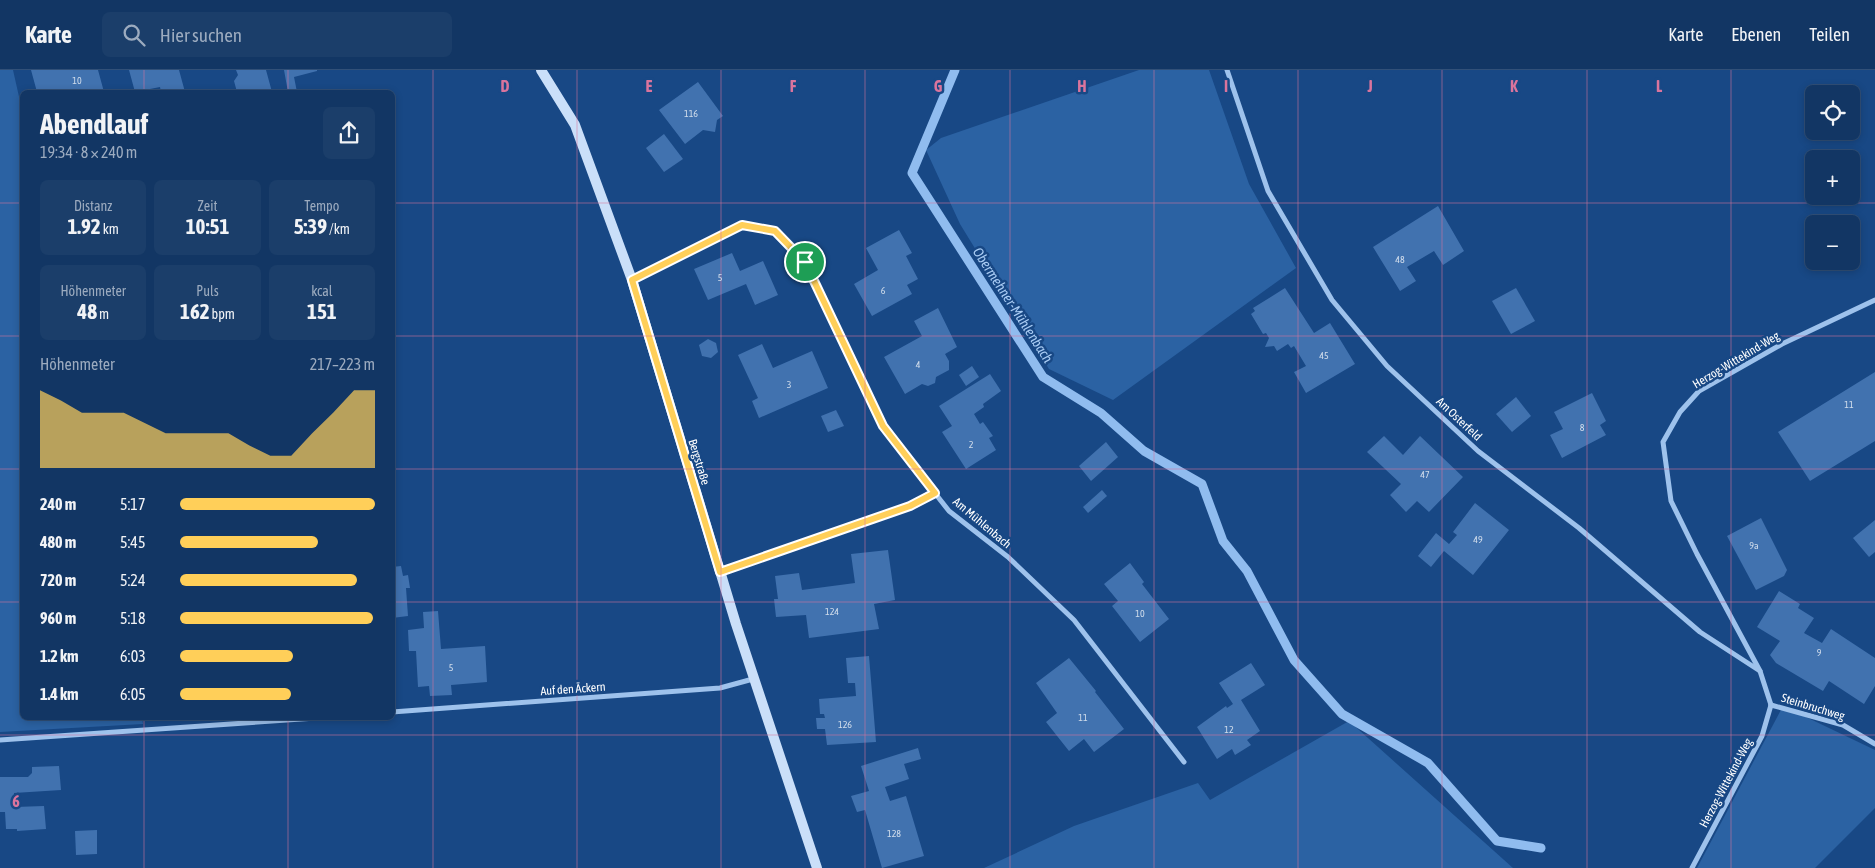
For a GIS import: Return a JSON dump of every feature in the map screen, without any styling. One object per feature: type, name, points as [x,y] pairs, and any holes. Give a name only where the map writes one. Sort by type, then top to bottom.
[{"type":"street","name":"Bergstraße","points":[[542,70],[575,125],[632,280],[753,679],[817,868]]},
{"type":"street","name":"Am Osterfeld","points":[[1227,70],[1268,190],[1332,300],[1387,366],[1478,451],[1579,528],[1700,632],[1760,671]]},
{"type":"street","name":"Am Mühlenbach","points":[[632,280],[742,225],[775,231],[805,262],[883,426],[949,511],[1008,558],[1074,620],[1184,762]]},
{"type":"street","name":"Herzog-Wittekind-Weg","points":[[1760,671],[1697,554],[1671,501],[1663,442],[1680,412],[1699,391],[1782,344],[1875,300]]},
{"type":"street","points":[[1760,671],[1771,705]]},
{"type":"street","name":"Auf den Äckern","points":[[395,712],[720,688],[753,679]]},
{"type":"street","name":"Herzog-Wittekind-Weg","points":[[1692,868],[1762,736],[1771,705]]},
{"type":"street","name":"Steinbruchweg","points":[[1771,705],[1843,725],[1875,744]]},
{"type":"street","points":[[0,740],[287,720]]},
{"type":"lane","points":[[720,572],[910,506],[935,493]]},
{"type":"shaded area","points":[[0,70],[13,70],[20,101],[20,720],[142,720],[143,724],[0,732]]},
{"type":"shaded area","points":[[1139,70],[1209,70],[1249,184],[1296,268],[1113,400],[1049,369],[960,224],[926,150],[941,138]]},
{"type":"shaded area","points":[[1783,706],[1875,750],[1875,808],[1815,868],[1697,868]]},
{"type":"shaded area","points":[[1349,721],[1513,868],[984,868],[1074,826],[1198,783],[1210,800]]},
{"type":"building","points":[[31,70],[98,70],[103,90],[36,90]]},
{"type":"building","points":[[129,70],[179,70],[184,90],[161,90],[160,87],[134,90]]},
{"type":"building","points":[[236,70],[266,70],[271,90],[236,90],[234,81],[238,75]]},
{"type":"building","points":[[284,70],[317,70],[294,77],[297,90],[288,90]]},
{"type":"building","points":[[698,82],[723,116],[717,120],[715,132],[703,130],[685,144],[659,110]]},
{"type":"building","points":[[664,134],[683,159],[664,172],[646,148]]},
{"type":"building","points":[[1438,206],[1464,251],[1443,265],[1434,251],[1407,267],[1416,281],[1400,291],[1373,247]]},
{"type":"building","points":[[899,230],[912,253],[906,256],[918,279],[907,285],[912,294],[872,316],[854,284],[878,270],[866,248]]},
{"type":"building","points":[[732,253],[740,271],[763,261],[778,295],[755,305],[746,284],[708,300],[694,269]]},
{"type":"building","points":[[1285,288],[1314,333],[1330,323],[1355,364],[1306,393],[1294,372],[1306,366],[1294,346],[1291,348],[1288,344],[1277,351],[1274,346],[1265,347],[1269,338],[1266,333],[1263,334],[1251,314],[1255,311],[1253,308]]},
{"type":"building","points":[[1516,288],[1535,321],[1511,334],[1492,301]]},
{"type":"building","points":[[938,308],[957,347],[945,354],[949,361],[949,370],[936,377],[935,383],[928,386],[922,384],[905,394],[884,357],[922,336],[914,321]]},
{"type":"building","points":[[708,339],[716,343],[718,352],[711,358],[702,356],[699,345]]},
{"type":"building","points":[[762,344],[773,368],[812,351],[828,388],[759,418],[752,401],[758,398],[738,355]]},
{"type":"building","points":[[972,366],[979,377],[966,386],[959,375]]},
{"type":"building","points":[[1875,372],[1875,441],[1810,481],[1778,432]]},
{"type":"building","points":[[990,374],[1001,391],[983,404],[984,407],[974,414],[980,424],[983,422],[993,436],[989,438],[996,450],[966,469],[942,432],[952,426],[939,406]]},
{"type":"building","points":[[1592,393],[1606,421],[1600,425],[1606,435],[1562,458],[1550,435],[1563,429],[1554,412]]},
{"type":"building","points":[[1516,397],[1531,416],[1512,432],[1496,414]]},
{"type":"building","points":[[836,410],[844,426],[828,432],[821,416]]},
{"type":"building","points":[[1384,436],[1403,455],[1420,436],[1463,477],[1429,512],[1417,501],[1406,512],[1390,495],[1401,484],[1367,452]]},
{"type":"building","points":[[1106,442],[1118,457],[1091,481],[1079,466]]},
{"type":"building","points":[[1102,490],[1107,496],[1088,513],[1083,507]]},
{"type":"building","points":[[1475,503],[1509,530],[1473,575],[1444,551],[1431,567],[1418,556],[1436,533],[1449,544],[1457,535],[1453,532]]},
{"type":"building","points":[[1761,518],[1787,570],[1784,576],[1756,590],[1727,536]]},
{"type":"building","points":[[1875,520],[1875,552],[1869,557],[1853,538]]},
{"type":"building","points":[[888,550],[895,600],[874,604],[879,629],[809,638],[806,615],[776,617],[774,599],[778,599],[775,576],[799,573],[802,590],[855,583],[851,554]]},
{"type":"building","points":[[1130,563],[1144,582],[1142,584],[1169,619],[1140,642],[1112,606],[1118,601],[1104,584]]},
{"type":"building","points":[[401,566],[403,576],[408,575],[410,588],[406,588],[408,616],[395,618],[395,567]]},
{"type":"building","points":[[1779,591],[1800,604],[1798,608],[1814,618],[1804,633],[1822,643],[1831,629],[1875,658],[1875,686],[1864,704],[1829,681],[1823,691],[1776,663],[1770,655],[1780,641],[1757,627]]},
{"type":"building","points":[[438,611],[441,649],[485,646],[487,682],[451,685],[452,695],[430,696],[429,686],[418,687],[416,651],[409,651],[408,630],[424,628],[423,612]]},
{"type":"building","points":[[869,656],[876,742],[827,745],[825,729],[817,729],[816,718],[825,718],[824,714],[820,714],[819,699],[856,696],[855,683],[848,683],[846,658]]},
{"type":"building","points":[[1069,658],[1124,729],[1094,752],[1084,739],[1069,751],[1046,722],[1057,713],[1036,683]]},
{"type":"building","points":[[1251,663],[1265,685],[1241,700],[1260,731],[1247,740],[1251,745],[1235,755],[1232,749],[1217,759],[1197,727],[1226,706],[1227,708],[1233,704],[1219,683]]},
{"type":"building","points":[[918,748],[921,759],[904,764],[909,779],[885,787],[890,801],[906,796],[924,856],[882,868],[865,810],[857,812],[851,796],[869,791],[861,766]]},
{"type":"building","points":[[59,766],[61,790],[14,793],[15,807],[44,806],[46,829],[17,831],[17,829],[6,829],[5,812],[0,812],[0,777],[28,777],[32,773],[32,767]]},
{"type":"building","points":[[97,830],[97,854],[76,855],[75,831]]},
{"type":"waterway","name":"Obermehner-Mühlenbach","points":[[955,70],[912,173],[1043,377],[1101,413],[1144,451],[1202,484],[1223,541],[1247,571],[1294,660],[1342,714],[1428,763],[1497,841],[1541,848]]},
{"type":"route","points":[[742,225],[775,231],[805,262],[883,426],[935,493],[910,506],[720,572],[632,280],[742,225]]}]
